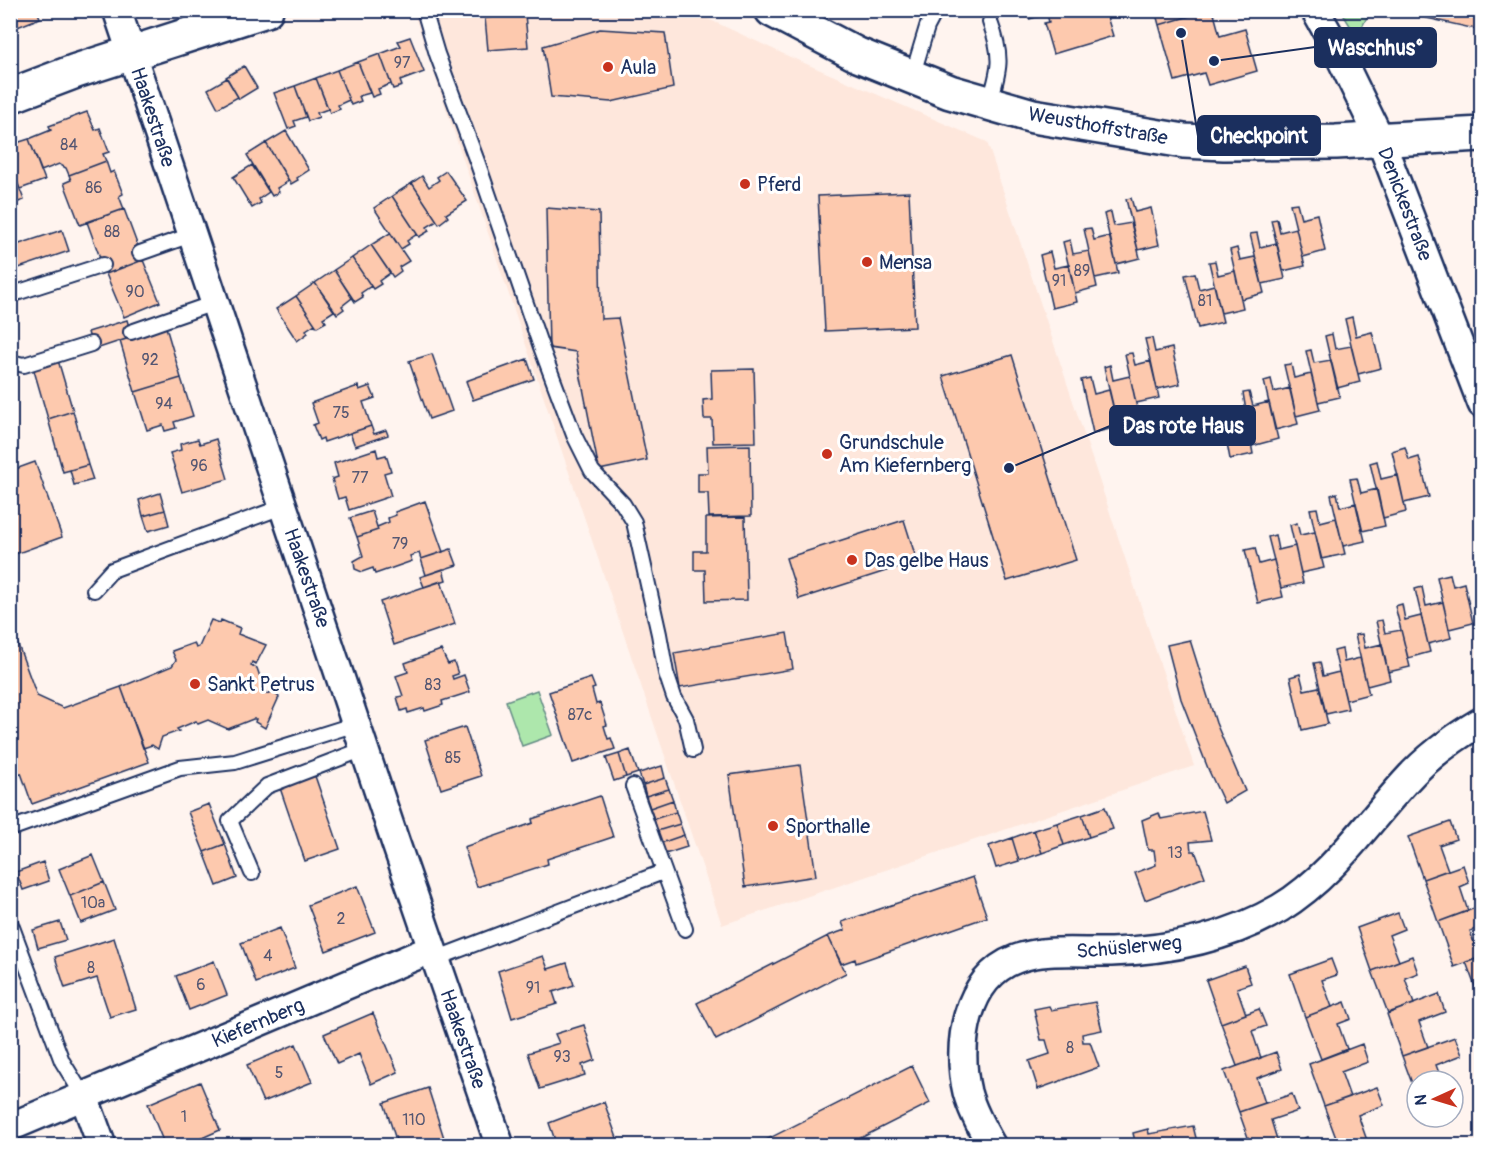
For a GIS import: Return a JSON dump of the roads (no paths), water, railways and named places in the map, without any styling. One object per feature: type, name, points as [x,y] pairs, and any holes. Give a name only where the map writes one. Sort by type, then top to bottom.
[{"type":"street","name":"Haakestraße","points":[[117,10],[282,507],[500,1146]]},
{"type":"street","points":[[10,96],[76,71],[266,10]]},
{"type":"street","name":"Weusthoffstraße","points":[[772,10],[858,55],[950,92],[1033,116],[1184,141],[1298,143],[1482,134]]},
{"type":"street","name":"Denickestraße","points":[[1315,10],[1380,140],[1481,400]]},
{"type":"street","name":"Schüslerweg","points":[[992,1146],[978,1119],[968,1092],[964,1050],[965,1028],[971,1006],[985,982],[996,972],[1014,960],[1034,955],[1135,951],[1185,944],[1233,930],[1258,919],[1298,895],[1324,874],[1423,763],[1464,731],[1482,721]]},
{"type":"street","name":"Kiefernberg","points":[[10,1127],[433,954]]},
{"type":"street","points":[[84,1097],[102,1146]]},
{"type":"lane","points":[[424,10],[436,54],[478,164],[537,336],[574,435],[591,471],[623,504],[634,522],[666,674],[674,698],[686,719],[693,750]]},
{"type":"lane","points":[[912,76],[927,27],[936,10]]},
{"type":"lane","points":[[989,104],[1000,56],[990,22]]},
{"type":"lane","points":[[140,253],[191,235]]},
{"type":"lane","points":[[10,296],[103,265]]},
{"type":"lane","points":[[130,332],[214,303]]},
{"type":"lane","points":[[10,362],[24,365],[91,344]]},
{"type":"lane","points":[[94,590],[112,570],[282,507]]},
{"type":"lane","points":[[10,829],[180,768],[235,762],[356,724]]},
{"type":"lane","points":[[252,873],[230,821],[267,786],[364,749]]},
{"type":"lane","points":[[633,786],[685,929]]},
{"type":"lane","points":[[433,954],[663,872]]},
{"type":"lane","points":[[10,922],[62,1061],[84,1097]]},
{"type":"place","name":"Checkpoint","points":[[1181,33]]},
{"type":"place","name":"Waschhus°","points":[[1214,61]]},
{"type":"place","name":"Aula","points":[[608,67]]},
{"type":"place","name":"Pferd","points":[[745,184]]},
{"type":"place","name":"Mensa","points":[[867,262]]},
{"type":"place","name":"Grundschule Am Kiefernberg","points":[[827,454]]},
{"type":"place","name":"Das rote Haus","points":[[1009,468]]},
{"type":"place","name":"Das gelbe Haus","points":[[852,560]]},
{"type":"place","name":"Sankt Petrus","points":[[195,684]]},
{"type":"place","name":"Sporthalle","points":[[773,826]]}]
